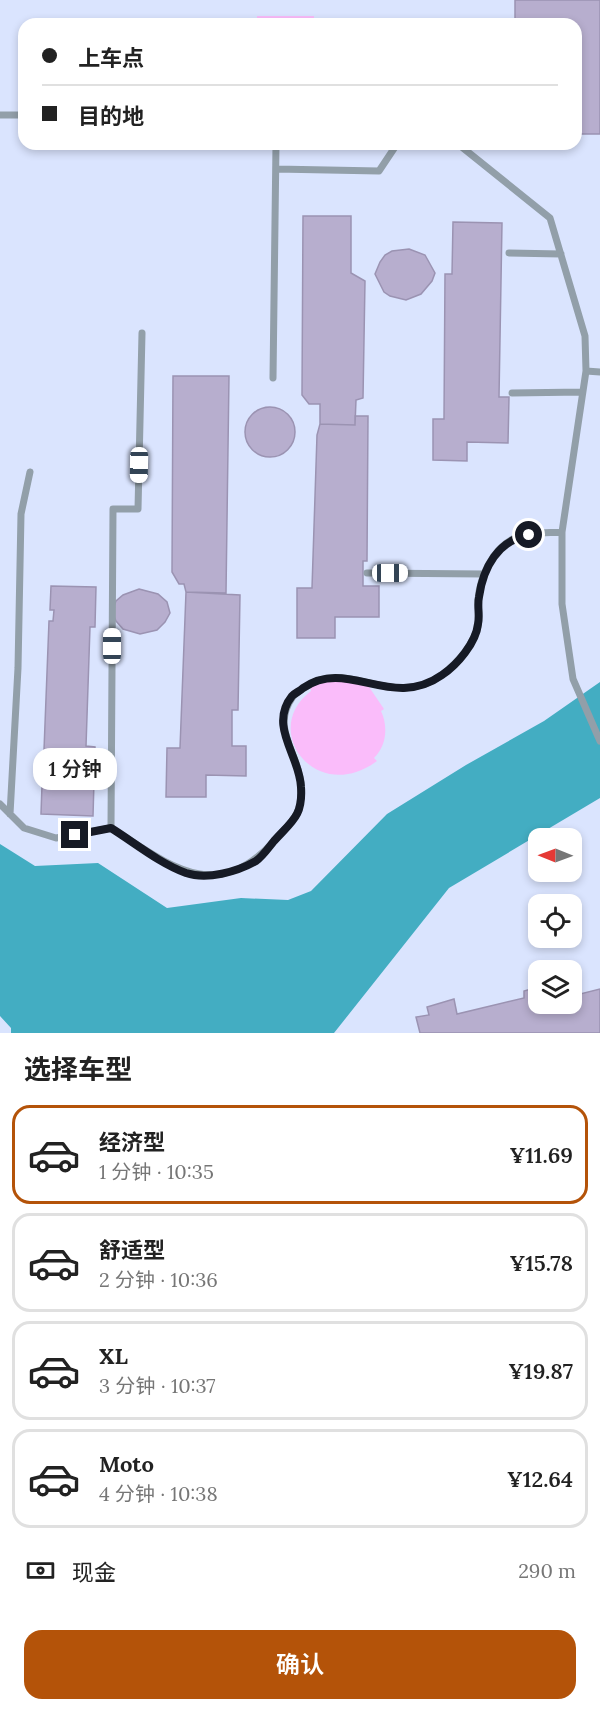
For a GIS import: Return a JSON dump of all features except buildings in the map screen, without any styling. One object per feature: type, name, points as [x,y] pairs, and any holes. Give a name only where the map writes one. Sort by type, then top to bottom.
[{"type":"lane","points":[[0,115],[18,115]]},
{"type":"lane","points":[[273,378],[276,150]]},
{"type":"lane","points":[[276,169],[380,171],[393,150]]},
{"type":"lane","points":[[465,150],[550,218],[585,336],[586,371],[562,531],[562,604],[577,692],[600,741]]},
{"type":"lane","points":[[509,253],[561,254]]},
{"type":"lane","points":[[111,828],[113,509],[138,509],[142,333]]},
{"type":"lane","points":[[586,371],[600,372]]},
{"type":"lane","points":[[512,393],[582,392]]},
{"type":"lane","points":[[10,814],[18,668],[21,514],[30,472]]},
{"type":"lane","points":[[0,804],[24,828],[56,838],[111,828],[186,873],[205,876],[232,871],[257,860],[299,814],[302,787],[298,769],[284,734],[284,715],[292,696],[326,677],[342,676],[367,684],[396,688],[419,686],[442,675],[465,653],[478,626],[478,598],[484,574],[496,552],[517,537],[562,531]]},
{"type":"lane","points":[[367,573],[484,574]]},
{"type":"shaded area","points":[[257,16],[314,16],[314,18],[257,18]]},
{"type":"shaded area","points":[[325,677],[367,684],[384,709],[381,711],[385,723],[385,735],[382,747],[374,758],[377,761],[355,773],[334,775],[316,769],[302,758],[293,742],[291,725],[296,707],[311,691],[310,684]]},
{"type":"water","points":[[600,682],[600,798],[550,828],[528,828],[528,841],[449,888],[334,1033],[11,1033],[11,1028],[0,1016],[0,844],[35,866],[98,863],[167,908],[241,898],[288,900],[311,891],[387,814],[466,765],[544,721]]},
{"type":"route","points":[[75,835],[111,828],[186,873],[205,876],[232,871],[257,860],[299,814],[302,787],[298,769],[284,734],[284,715],[292,696],[326,677],[342,676],[367,684],[396,688],[419,686],[442,675],[465,653],[478,626],[478,598],[484,574],[496,552],[517,537],[529,535]]}]
